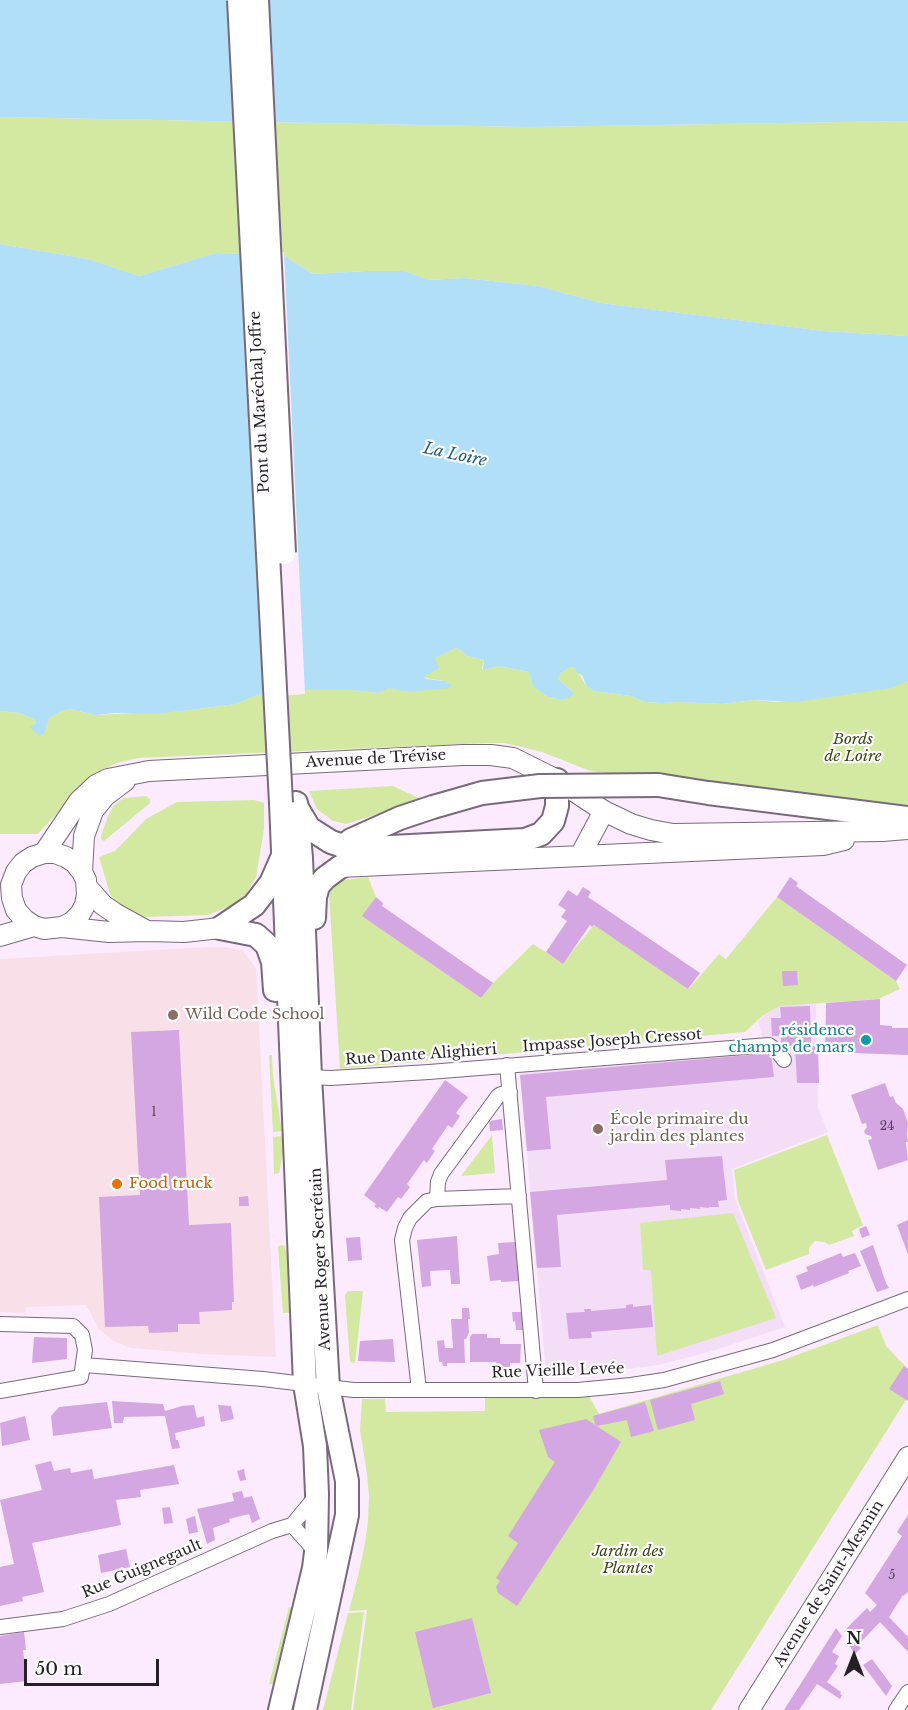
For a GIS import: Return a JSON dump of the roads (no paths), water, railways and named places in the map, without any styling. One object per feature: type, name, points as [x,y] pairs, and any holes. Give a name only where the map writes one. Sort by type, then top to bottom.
[{"type":"main road","name":"Pont du Maréchal Joffre","points":[[239,0],[291,804]]},
{"type":"main road","name":"Pont du Maréchal Joffre","points":[[257,0],[291,804]]},
{"type":"main road","points":[[341,857],[353,849],[525,840],[541,834],[552,821],[557,806],[557,780]]},
{"type":"main road","points":[[309,1030],[315,897],[318,886],[351,840],[400,818],[482,793],[540,786],[658,785],[908,818]]},
{"type":"main road","name":"Avenue Roger Secrétain","points":[[280,1710],[316,1552],[317,1494],[315,1446],[304,1384],[283,857],[291,804]]},
{"type":"main road","name":"Avenue Roger Secrétain","points":[[291,804],[301,858],[310,1077],[328,1387],[347,1480],[347,1515],[305,1710]]},
{"type":"main road","points":[[291,804],[309,828],[326,839],[341,857]]},
{"type":"main road","points":[[220,928],[254,905],[270,883],[283,857]]},
{"type":"main road","points":[[220,928],[256,935],[267,945],[273,962],[279,1034],[294,1104]]},
{"type":"street","name":"Avenue de Trévise","points":[[44,853],[79,801],[96,785],[108,779],[149,771],[463,755],[513,758],[557,780],[604,811],[631,824],[673,834],[908,829]]},
{"type":"street","name":"Avenue de Trévise","points":[[85,880],[84,836],[93,811],[105,796],[134,774]]},
{"type":"street","points":[[580,856],[604,811]]},
{"type":"street","name":"Avenue de Trévise","points":[[341,857],[580,856],[823,845],[882,831]]},
{"type":"street","points":[[148,931],[116,915],[103,905],[75,863],[66,857],[55,853],[44,853],[32,857],[8,872],[16,910],[25,921],[44,929],[62,927],[109,932],[184,932],[220,928]]},
{"type":"street","points":[[62,927],[72,922],[85,905],[85,880]]},
{"type":"street","points":[[0,936],[34,926]]},
{"type":"street","name":"Impasse Joseph Cressot","points":[[507,1065],[769,1045],[784,1060]]},
{"type":"street","name":"Rue Dante Alighieri","points":[[310,1077],[331,1078],[507,1065],[536,1391]]},
{"type":"street","points":[[437,1199],[441,1174],[498,1096],[510,1092]]},
{"type":"street","points":[[419,1390],[402,1240],[405,1228],[415,1212],[427,1201],[519,1196]]},
{"type":"street","name":"Rue Vieille Levée","points":[[84,1365],[263,1379],[353,1390],[579,1390],[664,1380],[773,1350],[908,1299]]},
{"type":"street","points":[[0,1324],[73,1326],[82,1335],[85,1350],[81,1377],[0,1391]]},
{"type":"street","name":"Avenue de Saint-Mesmin","points":[[749,1710],[908,1457]]},
{"type":"street","points":[[316,1552],[292,1525],[317,1494]]},
{"type":"street","name":"Rue Guignegault","points":[[0,1627],[63,1619],[109,1604],[272,1531],[292,1525]]},
{"type":"street","points":[[896,1710],[908,1692]]},
{"type":"water","points":[[0,0],[908,0],[908,121],[529,127],[0,117]]},
{"type":"water","name":"La Loire","points":[[0,244],[88,259],[139,276],[216,253],[283,255],[313,274],[404,271],[429,280],[464,278],[538,286],[601,303],[824,331],[908,336],[908,681],[891,688],[796,702],[753,700],[722,704],[662,703],[645,702],[631,696],[594,691],[587,687],[582,675],[577,673],[575,667],[570,667],[561,673],[558,679],[573,692],[573,695],[565,699],[557,699],[535,688],[529,672],[499,666],[483,670],[484,660],[467,656],[456,648],[435,658],[439,668],[424,677],[445,681],[451,685],[448,688],[408,692],[389,688],[378,693],[352,690],[307,690],[257,695],[236,704],[150,714],[95,715],[71,709],[49,718],[45,732],[40,736],[30,727],[36,723],[34,719],[20,713],[0,711]]},
{"type":"place","name":"Wild Code School","points":[[173,1015]]},
{"type":"place","name":"résidence champs de mars","points":[[866,1040]]},
{"type":"place","name":"École primaire du jardin des plantes","points":[[598,1129]]},
{"type":"place","name":"Food truck","points":[[117,1184]]},
{"type":"park label","name":"Bords de Loire","points":[[853,748]]},
{"type":"park label","name":"Jardin des Plantes","points":[[628,1560]]}]
